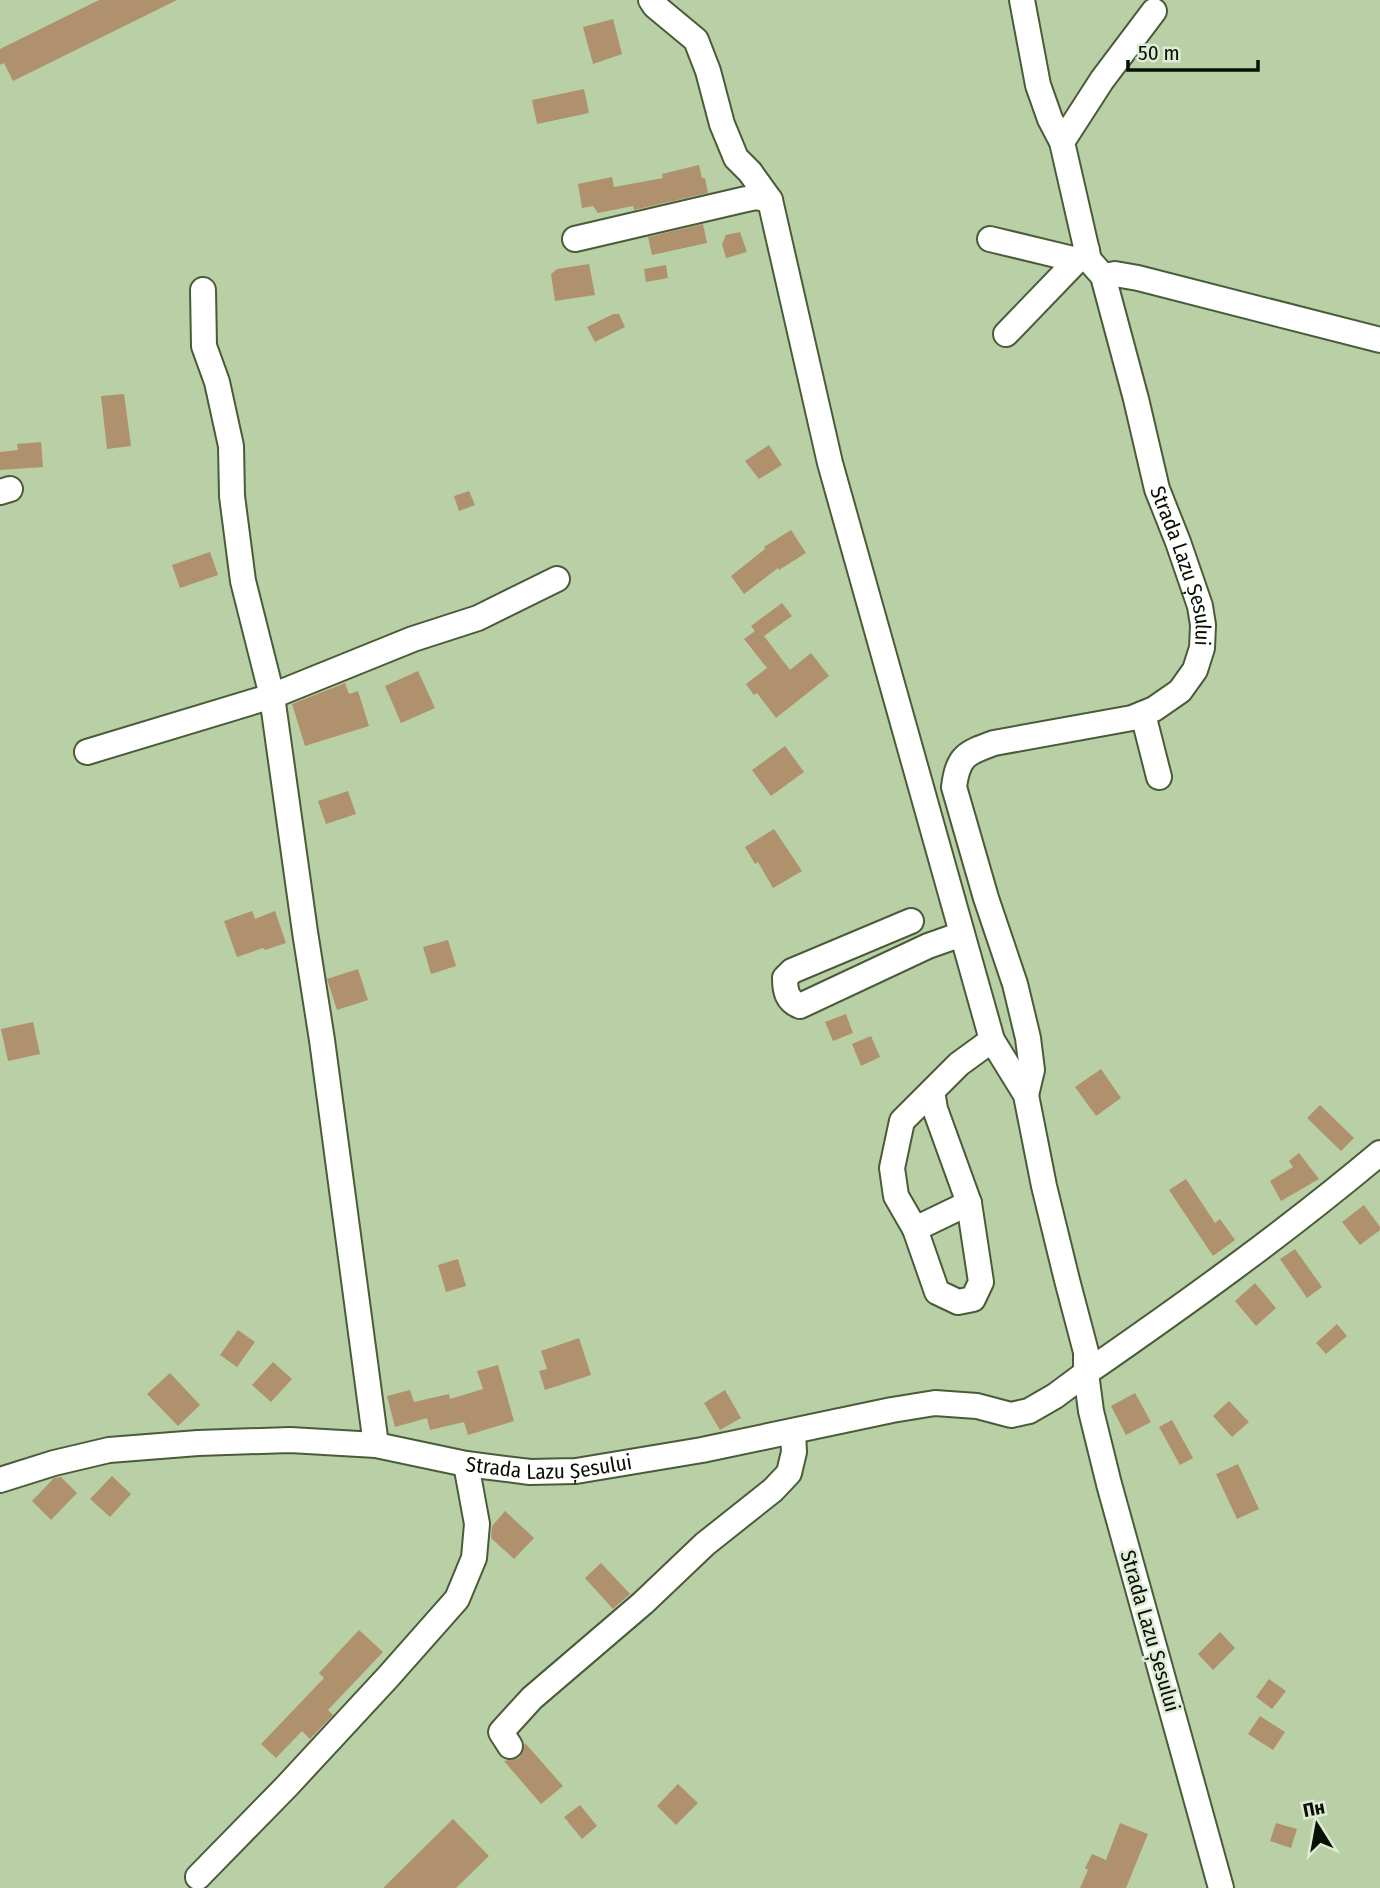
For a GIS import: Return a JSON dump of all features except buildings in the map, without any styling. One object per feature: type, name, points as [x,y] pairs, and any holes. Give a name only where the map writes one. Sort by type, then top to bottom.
[{"type":"street","name":"Strada Lazu Șesului","points":[[651,0],[696,40],[708,71],[722,124],[736,158],[750,172],[769,200],[830,463],[992,1040],[1026,1095],[1044,1186],[1086,1352],[1091,1411],[1221,1888]]},
{"type":"street","name":"Strada Lazu Șesului","points":[[1022,0],[1038,85],[1050,119],[1062,142],[1082,255],[1103,276],[1157,489],[1200,606],[1203,625],[1202,648],[1195,670],[1180,691],[1154,709],[1132,718],[994,743],[963,756],[956,771],[954,787],[1015,984],[1028,1038],[1032,1070],[1026,1095]]},
{"type":"street","points":[[1062,142],[1102,80],[1154,11]]},
{"type":"street","points":[[575,239],[756,197],[769,200]]},
{"type":"street","points":[[990,239],[1082,255]]},
{"type":"street","points":[[1006,334],[1082,255]]},
{"type":"street","points":[[1103,276],[1115,274],[1138,278],[1380,340]]},
{"type":"street","points":[[203,290],[204,346],[217,382],[231,446],[232,496],[243,581],[272,696],[322,1040],[376,1445]]},
{"type":"street","points":[[87,752],[272,696],[413,639],[478,618],[557,579]]},
{"type":"street","points":[[1143,713],[1159,777]]},
{"type":"street","points":[[911,921],[792,971],[785,978],[788,998],[800,1006],[928,946],[962,934]]},
{"type":"street","points":[[932,1091],[935,1109],[969,1203],[981,1282],[973,1299],[958,1302],[937,1292],[915,1229],[896,1196],[892,1168],[902,1121],[932,1091],[959,1064],[992,1040]]},
{"type":"street","name":"Strada Lazu Șesului","points":[[0,1480],[109,1450],[290,1440],[376,1445],[466,1464],[530,1472],[576,1471],[702,1450],[935,1402],[977,1406],[1011,1415],[1030,1411],[1216,1282],[1321,1203],[1380,1153]]},
{"type":"street","points":[[915,1229],[969,1203]]},
{"type":"street","points":[[510,1746],[501,1732],[533,1698],[643,1603],[705,1544],[774,1490],[789,1473],[794,1452],[793,1432]]},
{"type":"street","points":[[198,1877],[287,1786],[457,1599],[474,1558],[477,1524],[466,1464]]}]
